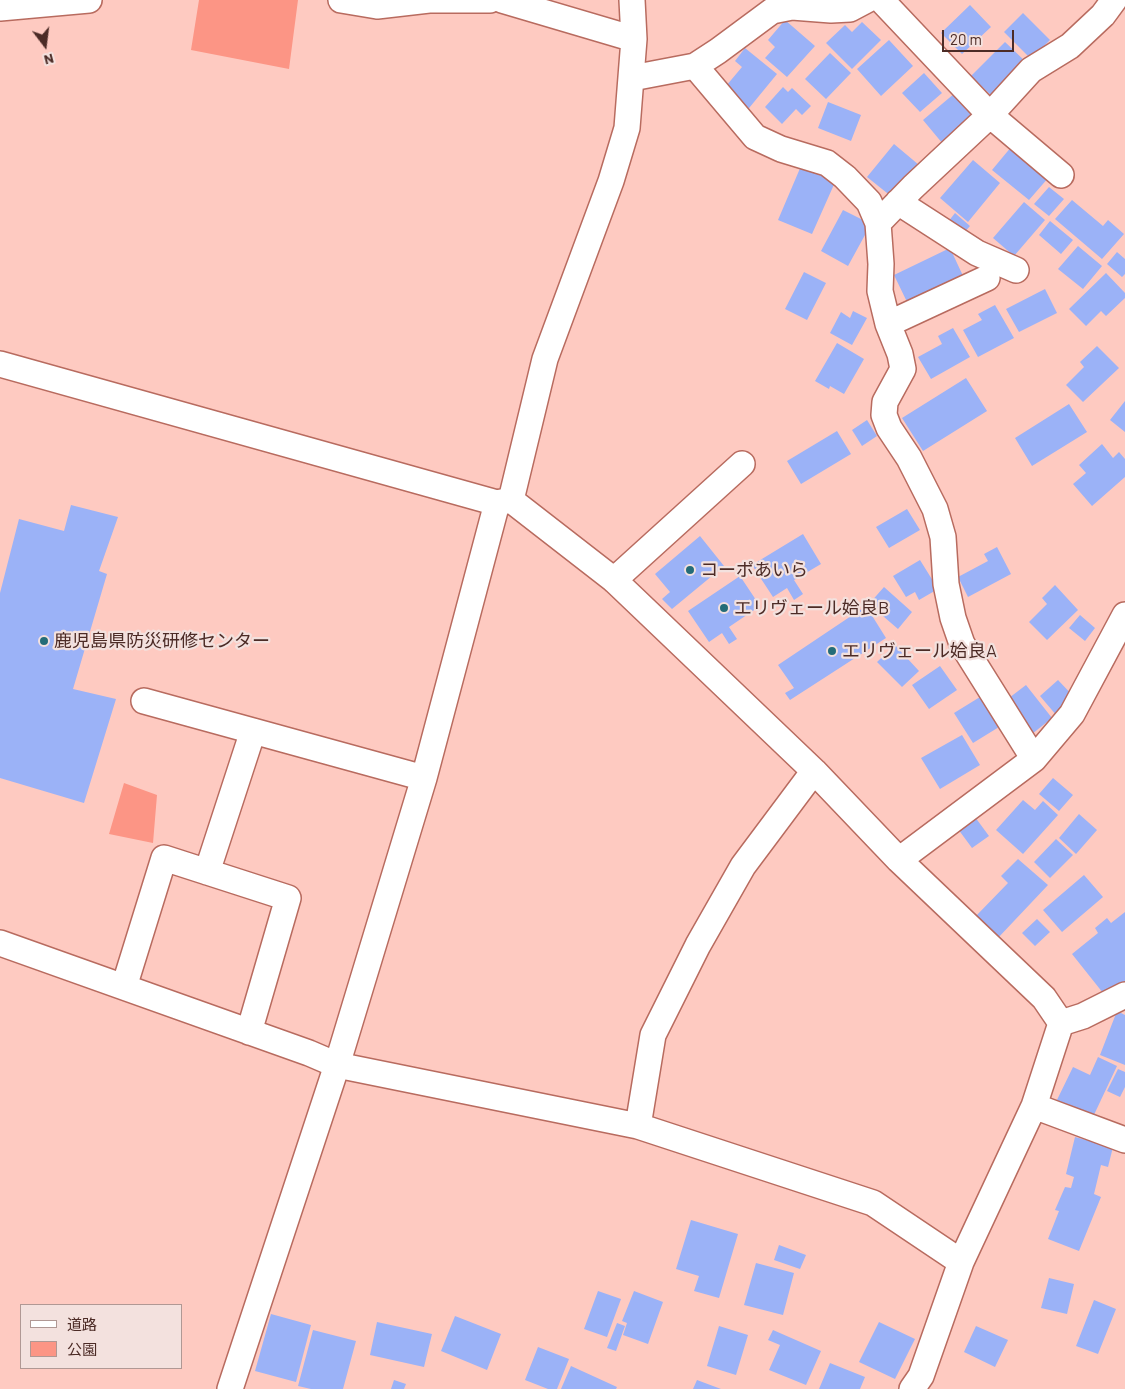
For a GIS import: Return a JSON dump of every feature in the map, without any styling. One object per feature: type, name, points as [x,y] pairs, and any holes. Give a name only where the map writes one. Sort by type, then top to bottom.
[{"type":"street","points":[[0,8],[89,0]]},
{"type":"street","points":[[341,0],[377,6],[429,0],[490,0]]},
{"type":"street","points":[[502,0],[634,39]]},
{"type":"street","points":[[230,1389],[337,1065],[424,778],[545,359],[611,181],[628,128],[634,39],[632,0]]},
{"type":"street","points":[[632,78],[695,66],[772,11],[792,7],[831,10],[850,9],[867,0]]},
{"type":"street","points":[[884,0],[884,3],[990,115],[1061,175]]},
{"type":"street","points":[[878,223],[990,115],[1031,70],[1070,46],[1103,15],[1114,0]]},
{"type":"street","points":[[695,66],[755,137],[781,149],[827,163],[845,177],[868,202],[878,223],[881,264],[880,291],[888,324],[900,354],[903,369],[884,402],[884,415],[889,428],[909,458],[935,509],[943,537],[946,584],[952,618],[962,644],[1034,759]]},
{"type":"street","points":[[898,202],[977,253],[1016,270]]},
{"type":"street","points":[[888,324],[987,278]]},
{"type":"street","points":[[0,364],[504,502],[614,580],[814,771],[899,860],[1044,998],[1061,1023]]},
{"type":"street","points":[[614,580],[742,464]]},
{"type":"street","points":[[899,860],[1034,759],[1072,714],[1125,615]]},
{"type":"street","points":[[144,701],[424,778]]},
{"type":"street","points":[[207,872],[253,731]]},
{"type":"street","points":[[638,1126],[653,1035],[685,969],[743,866],[814,771]]},
{"type":"street","points":[[124,987],[164,858],[288,898],[249,1032]]},
{"type":"street","points":[[0,942],[337,1065],[638,1126],[873,1202],[961,1262]]},
{"type":"street","points":[[1061,1023],[1083,1016],[1125,995]]},
{"type":"street","points":[[920,1385],[961,1262],[1034,1106],[1061,1023]]},
{"type":"street","points":[[1034,1106],[1125,1140]]},
{"type":"green space","points":[[199,0],[298,0],[289,69],[191,50]]},
{"type":"green space","points":[[124,783],[157,795],[153,843],[109,834]]},
{"type":"building","points":[[970,5],[991,27],[962,54],[941,33]]},
{"type":"building","points":[[1023,13],[1050,40],[1031,59],[1004,32]]},
{"type":"building","points":[[785,20],[815,46],[787,77],[765,58],[775,47],[768,40]]},
{"type":"building","points":[[862,22],[881,40],[852,69],[826,43],[845,25],[852,32]]},
{"type":"building","points":[[889,40],[913,66],[881,96],[857,69]]},
{"type":"building","points":[[1005,42],[1027,63],[996,100],[971,76]]},
{"type":"building","points":[[745,48],[777,74],[745,113],[721,92],[742,67],[735,61]]},
{"type":"building","points":[[830,53],[851,73],[826,99],[805,79]]},
{"type":"building","points":[[924,73],[942,93],[920,112],[902,93]]},
{"type":"building","points":[[783,87],[788,92],[792,88],[811,106],[802,115],[796,109],[782,124],[765,107]]},
{"type":"building","points":[[955,93],[975,117],[943,144],[923,120]]},
{"type":"building","points":[[828,102],[861,115],[851,141],[818,128]]},
{"type":"building","points":[[894,144],[919,165],[892,197],[867,177]]},
{"type":"building","points":[[1012,146],[1049,177],[1029,200],[992,170]]},
{"type":"building","points":[[973,160],[1000,183],[968,222],[940,198]]},
{"type":"building","points":[[801,166],[836,180],[812,234],[778,220]]},
{"type":"building","points":[[1049,187],[1064,199],[1049,216],[1034,204]]},
{"type":"building","points":[[1072,200],[1103,226],[1108,220],[1124,234],[1102,259],[1055,219]]},
{"type":"building","points":[[1024,202],[1045,220],[1014,256],[993,238]]},
{"type":"building","points":[[843,210],[871,224],[848,266],[821,251]]},
{"type":"building","points":[[955,213],[970,226],[962,235],[948,222]]},
{"type":"building","points":[[1050,221],[1073,240],[1061,254],[1039,235]]},
{"type":"building","points":[[1078,246],[1102,266],[1083,289],[1058,269]]},
{"type":"building","points":[[950,248],[964,278],[908,304],[894,275]]},
{"type":"building","points":[[1117,252],[1125,259],[1125,274],[1122,277],[1107,264]]},
{"type":"building","points":[[804,272],[826,283],[807,320],[785,309]]},
{"type":"building","points":[[1106,273],[1125,293],[1125,298],[1106,316],[1101,311],[1086,326],[1069,309]]},
{"type":"building","points":[[1045,289],[1057,313],[1019,332],[1006,309]]},
{"type":"building","points":[[995,305],[1014,338],[978,357],[963,330],[982,320],[978,314]]},
{"type":"building","points":[[853,311],[867,318],[852,345],[830,333],[841,312],[850,318]]},
{"type":"building","points":[[953,328],[970,357],[931,379],[918,357],[942,344],[938,336]]},
{"type":"building","points":[[837,343],[864,359],[844,394],[830,386],[829,389],[815,381]]},
{"type":"building","points":[[1097,346],[1119,368],[1083,402],[1066,385],[1084,367],[1080,362]]},
{"type":"building","points":[[966,378],[987,411],[923,451],[902,418]]},
{"type":"building","points":[[1125,401],[1125,432],[1110,420]]},
{"type":"building","points":[[1069,404],[1087,432],[1032,466],[1015,438]]},
{"type":"building","points":[[867,420],[877,436],[862,446],[852,430]]},
{"type":"building","points":[[837,431],[851,454],[801,484],[787,461]]},
{"type":"building","points":[[1102,444],[1113,458],[1119,452],[1125,459],[1125,477],[1092,506],[1073,484],[1086,473],[1079,465]]},
{"type":"building","name":"鹿児島県防災研修センター","points":[[71,505],[118,517],[99,571],[107,574],[73,689],[116,699],[84,803],[0,778],[0,593],[19,519],[64,531]]},
{"type":"building","points":[[907,509],[920,530],[889,548],[876,527]]},
{"type":"building","points":[[803,534],[821,564],[794,580],[803,594],[794,600],[787,588],[773,597],[752,565]]},
{"type":"building","name":"コーポあいら","points":[[700,536],[724,566],[672,609],[662,599],[670,592],[655,574]]},
{"type":"building","points":[[997,547],[1011,574],[968,597],[958,577],[988,561],[984,554]]},
{"type":"building","points":[[920,560],[938,589],[919,600],[915,592],[906,597],[893,576]]},
{"type":"building","name":"エリヴェール姶良B","points":[[740,576],[760,606],[729,627],[737,639],[729,644],[722,633],[709,642],[688,611]]},
{"type":"building","points":[[1055,585],[1078,610],[1047,640],[1029,622],[1047,604],[1042,598]]},
{"type":"building","points":[[884,587],[912,612],[898,629],[869,604]]},
{"type":"building","name":"エリヴェール姶良A","points":[[866,606],[886,638],[790,700],[785,693],[794,688],[778,665]]},
{"type":"building","points":[[1080,615],[1095,628],[1085,641],[1069,628]]},
{"type":"building","points":[[895,645],[919,671],[902,687],[877,662]]},
{"type":"building","points":[[940,666],[957,690],[929,709],[912,685]]},
{"type":"building","points":[[1058,680],[1076,699],[1057,716],[1040,696]]},
{"type":"building","points":[[1026,685],[1052,718],[1032,734],[1005,701]]},
{"type":"building","points":[[980,697],[999,727],[973,743],[954,713]]},
{"type":"building","points":[[962,735],[980,765],[940,789],[921,758]]},
{"type":"building","points":[[1053,778],[1073,795],[1059,811],[1039,794]]},
{"type":"building","points":[[1023,800],[1035,810],[1043,801],[1058,815],[1023,854],[996,830]]},
{"type":"building","points":[[1079,814],[1097,830],[1076,854],[1059,838]]},
{"type":"building","points":[[975,817],[989,836],[972,848],[958,829]]},
{"type":"building","points":[[1056,839],[1073,855],[1050,878],[1034,862]]},
{"type":"building","points":[[1018,859],[1048,885],[997,939],[975,917],[1008,883],[1001,876]]},
{"type":"building","points":[[1084,875],[1103,897],[1062,932],[1043,910]]},
{"type":"building","points":[[1125,912],[1125,983],[1107,998],[1072,954],[1098,933],[1095,928],[1107,918],[1111,923]]},
{"type":"building","points":[[1037,919],[1050,932],[1035,946],[1022,933]]},
{"type":"building","points":[[1117,1011],[1125,1015],[1125,1065],[1100,1055]]},
{"type":"building","points":[[1098,1057],[1117,1066],[1092,1119],[1056,1102],[1073,1067],[1090,1075]]},
{"type":"building","points":[[1118,1069],[1125,1072],[1125,1087],[1120,1097],[1107,1091]]},
{"type":"building","points":[[1075,1137],[1113,1147],[1108,1167],[1101,1165],[1094,1194],[1101,1197],[1079,1251],[1048,1239],[1059,1211],[1055,1210],[1065,1187],[1071,1188],[1074,1177],[1066,1174]]},
{"type":"building","points":[[691,1220],[738,1234],[719,1298],[694,1291],[699,1276],[676,1269]]},
{"type":"building","points":[[779,1245],[806,1255],[800,1269],[774,1260]]},
{"type":"building","points":[[756,1263],[794,1273],[783,1315],[744,1305]]},
{"type":"building","points":[[1049,1278],[1074,1284],[1067,1314],[1041,1308]]},
{"type":"building","points":[[598,1291],[621,1299],[607,1337],[584,1329]]},
{"type":"building","points":[[634,1291],[663,1302],[648,1344],[623,1335],[627,1323],[622,1321]]},
{"type":"building","points":[[1094,1300],[1116,1309],[1098,1354],[1076,1346]]},
{"type":"building","points":[[271,1314],[311,1325],[296,1382],[255,1371]]},
{"type":"building","points":[[455,1316],[501,1334],[487,1370],[441,1351]]},
{"type":"building","points":[[377,1322],[432,1334],[424,1367],[370,1355]]},
{"type":"building","points":[[879,1322],[915,1339],[895,1379],[859,1362]]},
{"type":"building","points":[[617,1323],[625,1326],[616,1351],[607,1348]]},
{"type":"building","points":[[719,1326],[748,1335],[736,1375],[707,1366]]},
{"type":"building","points":[[976,1326],[1008,1340],[995,1367],[964,1352]]},
{"type":"building","points":[[313,1330],[356,1341],[343,1389],[311,1389],[298,1386]]},
{"type":"building","points":[[773,1330],[821,1351],[806,1385],[769,1370],[780,1345],[768,1340]]},
{"type":"building","points":[[538,1347],[569,1359],[557,1389],[548,1389],[525,1380]]},
{"type":"building","points":[[830,1363],[865,1377],[860,1389],[819,1389]]},
{"type":"building","points":[[571,1366],[617,1387],[616,1389],[561,1389]]},
{"type":"building","points":[[394,1380],[406,1384],[404,1389],[391,1389]]},
{"type":"building","points":[[697,1380],[721,1389],[693,1389]]},
{"type":"place","name":"コーポあいら","points":[[690,570]]},
{"type":"place","name":"エリヴェール姶良B","points":[[724,608]]},
{"type":"place","name":"鹿児島県防災研修センター","points":[[44,641]]},
{"type":"place","name":"エリヴェール姶良A","points":[[832,651]]}]
